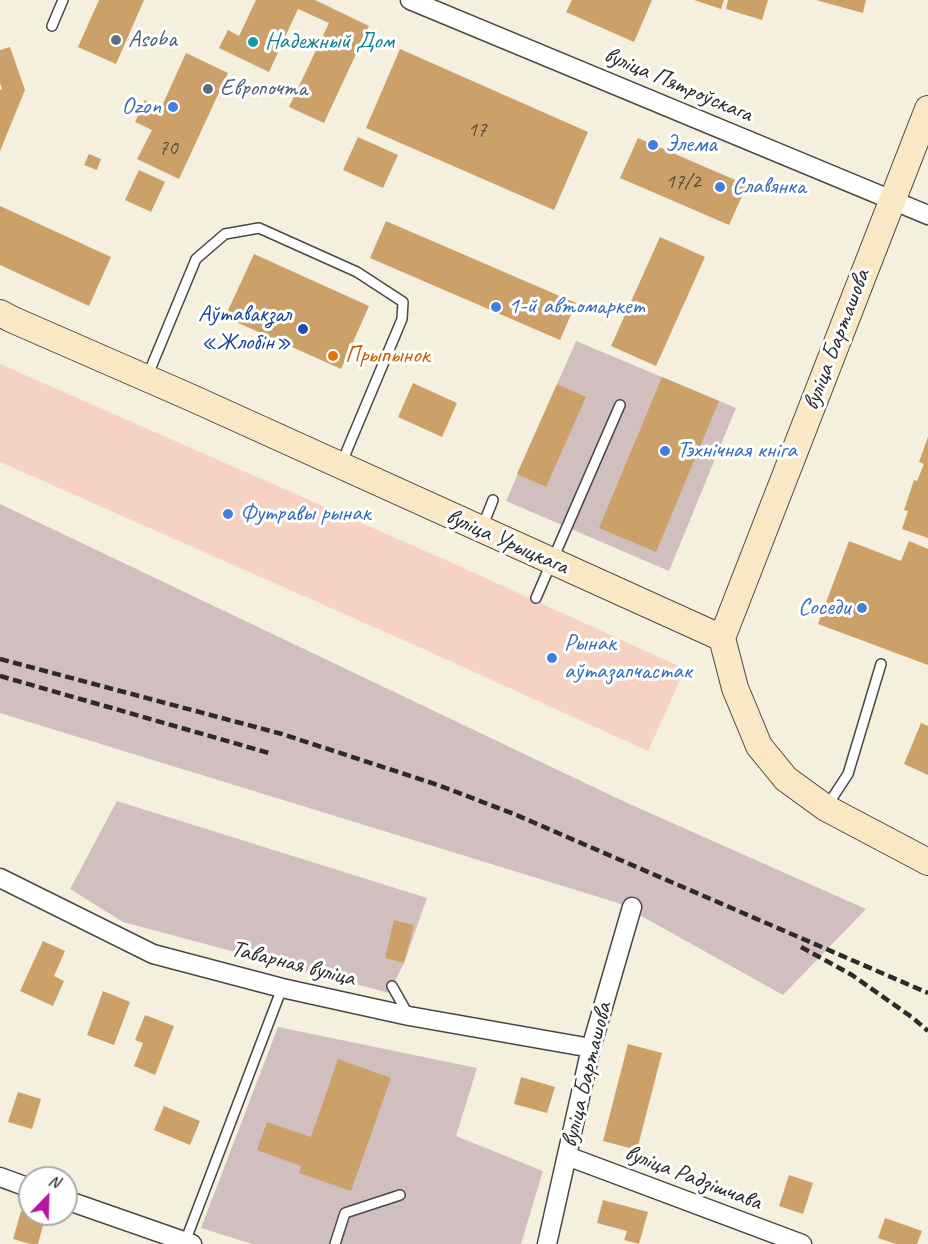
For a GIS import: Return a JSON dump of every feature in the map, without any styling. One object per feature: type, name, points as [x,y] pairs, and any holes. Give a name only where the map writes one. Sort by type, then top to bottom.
[{"type":"main road","name":"вуліца Барташова","points":[[722,638],[891,199],[928,109]]},
{"type":"main road","name":"вуліца Урыцкага","points":[[0,313],[722,638]]},
{"type":"main road","points":[[722,638],[735,688],[759,746],[786,779],[826,808],[928,862]]},
{"type":"street","name":"вуліца Пятроўскага","points":[[410,0],[928,214]]},
{"type":"street","name":"Таварная вуліца","points":[[0,878],[153,954],[282,988],[410,1016],[591,1048]]},
{"type":"street","name":"вуліца Барташова","points":[[547,1244],[591,1048],[632,907]]},
{"type":"street","name":"вуліца Радзішчава","points":[[567,1156],[802,1244]]},
{"type":"street","points":[[0,1177],[18,1184]]},
{"type":"street","points":[[78,1204],[188,1243]]},
{"type":"lane","points":[[51,26],[63,0]]},
{"type":"lane","points":[[146,379],[196,259],[225,234],[259,228],[357,272],[403,302],[402,319],[340,465]]},
{"type":"lane","points":[[536,598],[620,405]]},
{"type":"lane","points":[[481,531],[493,500]]},
{"type":"lane","points":[[826,808],[848,774],[881,664]]},
{"type":"lane","points":[[392,986],[410,1016]]},
{"type":"lane","points":[[188,1243],[282,988]]},
{"type":"lane","points":[[335,1244],[345,1213],[400,1195]]},
{"type":"shaded area","points":[[576,341],[736,408],[669,571],[506,501]]},
{"type":"shaded area","name":"Футравы рынак","points":[[0,364],[457,565],[685,669],[648,751],[0,462]]},
{"type":"shaded area","points":[[0,504],[625,802],[866,909],[783,995],[618,903],[0,713]]},
{"type":"shaded area","points":[[117,801],[427,898],[404,963],[389,993],[123,922],[70,889]]},
{"type":"shaded area","points":[[278,1027],[477,1068],[456,1136],[543,1171],[521,1244],[252,1244],[201,1228]]},
{"type":"building","points":[[99,0],[144,0],[116,64],[78,47]]},
{"type":"building","points":[[256,0],[315,0],[369,26],[324,123],[289,107],[329,23],[298,9],[269,72],[219,48],[228,30],[239,36]]},
{"type":"building","points":[[572,0],[652,0],[634,42],[566,12]]},
{"type":"building","points":[[694,0],[724,0],[721,9]]},
{"type":"building","points":[[728,0],[768,0],[762,20],[726,9]]},
{"type":"building","points":[[816,0],[866,0],[863,13]]},
{"type":"building","points":[[10,47],[25,90],[0,151],[0,90],[2,89],[0,50]]},
{"type":"building","points":[[400,49],[588,132],[554,210],[366,128]]},
{"type":"building","points":[[186,53],[228,73],[179,179],[137,159],[152,130],[135,122],[145,100],[161,108]]},
{"type":"building","points":[[358,137],[398,155],[383,188],[343,170]]},
{"type":"building","points":[[638,138],[747,185],[729,225],[620,178]]},
{"type":"building","points":[[89,154],[101,159],[97,170],[84,165]]},
{"type":"building","points":[[139,170],[165,182],[151,212],[125,200]]},
{"type":"building","points":[[0,206],[111,257],[89,306],[0,265]]},
{"type":"building","points":[[386,221],[576,303],[560,340],[370,258]]},
{"type":"building","points":[[660,237],[705,257],[656,366],[611,346]]},
{"type":"building","points":[[254,254],[369,306],[341,369],[225,317]]},
{"type":"building","name":"Тэхнічная кніга","points":[[662,377],[719,401],[656,552],[599,528]]},
{"type":"building","points":[[413,383],[457,403],[442,437],[398,417]]},
{"type":"building","points":[[557,384],[586,397],[546,487],[517,474]]},
{"type":"building","points":[[928,437],[928,538],[902,529],[908,511],[904,510],[914,480],[917,481],[924,464],[919,462]]},
{"type":"building","points":[[849,541],[901,561],[909,541],[928,549],[928,665],[818,624]]},
{"type":"building","points":[[921,723],[928,726],[928,775],[904,764]]},
{"type":"building","points":[[394,920],[414,925],[404,963],[385,958]]},
{"type":"building","points":[[43,941],[65,951],[54,976],[64,981],[53,1006],[20,991]]},
{"type":"building","points":[[103,991],[130,1002],[114,1045],[87,1035]]},
{"type":"building","points":[[145,1015],[174,1026],[155,1075],[134,1066],[143,1043],[135,1040]]},
{"type":"building","points":[[628,1044],[662,1053],[637,1150],[603,1141]]},
{"type":"building","points":[[338,1059],[391,1078],[351,1191],[299,1173],[301,1166],[257,1150],[267,1122],[311,1137]]},
{"type":"building","points":[[521,1077],[555,1087],[547,1113],[514,1104]]},
{"type":"building","points":[[18,1092],[41,1099],[32,1129],[8,1122]]},
{"type":"building","points":[[164,1106],[200,1121],[190,1145],[154,1130]]},
{"type":"building","points":[[789,1175],[813,1183],[803,1214],[779,1206]]},
{"type":"building","points":[[603,1200],[648,1212],[639,1244],[624,1240],[627,1231],[597,1223]]},
{"type":"building","points":[[885,1218],[922,1231],[917,1244],[896,1244],[878,1238]]},
{"type":"building","points":[[18,1222],[18,1226],[43,1226],[38,1244],[13,1239]]},
{"type":"railway","points":[[0,659],[282,734],[438,785],[514,814],[928,993]]},
{"type":"railway","points":[[0,676],[269,753]]},
{"type":"railway","points":[[801,947],[852,975],[928,1031]]},
{"type":"place","name":"Asoba","points":[[116,40]]},
{"type":"place","name":"Надежный Дом","points":[[253,42]]},
{"type":"place","name":"Европочта","points":[[208,89]]},
{"type":"place","name":"Ozon","points":[[173,107]]},
{"type":"place","name":"Элема","points":[[653,145]]},
{"type":"place","name":"Славянка","points":[[720,187]]},
{"type":"place","name":"1-й автомаркет","points":[[496,307]]},
{"type":"place","name":"Аўтавакзал «Жлобін»","points":[[303,329]]},
{"type":"place","name":"Прыпынок","points":[[333,356]]},
{"type":"place","name":"Тэхнічная кніга","points":[[665,451]]},
{"type":"place","name":"Футравы рынак","points":[[228,514]]},
{"type":"place","name":"Соседи","points":[[862,608]]},
{"type":"place","name":"Рынак аўтазапчастак","points":[[552,658]]}]
